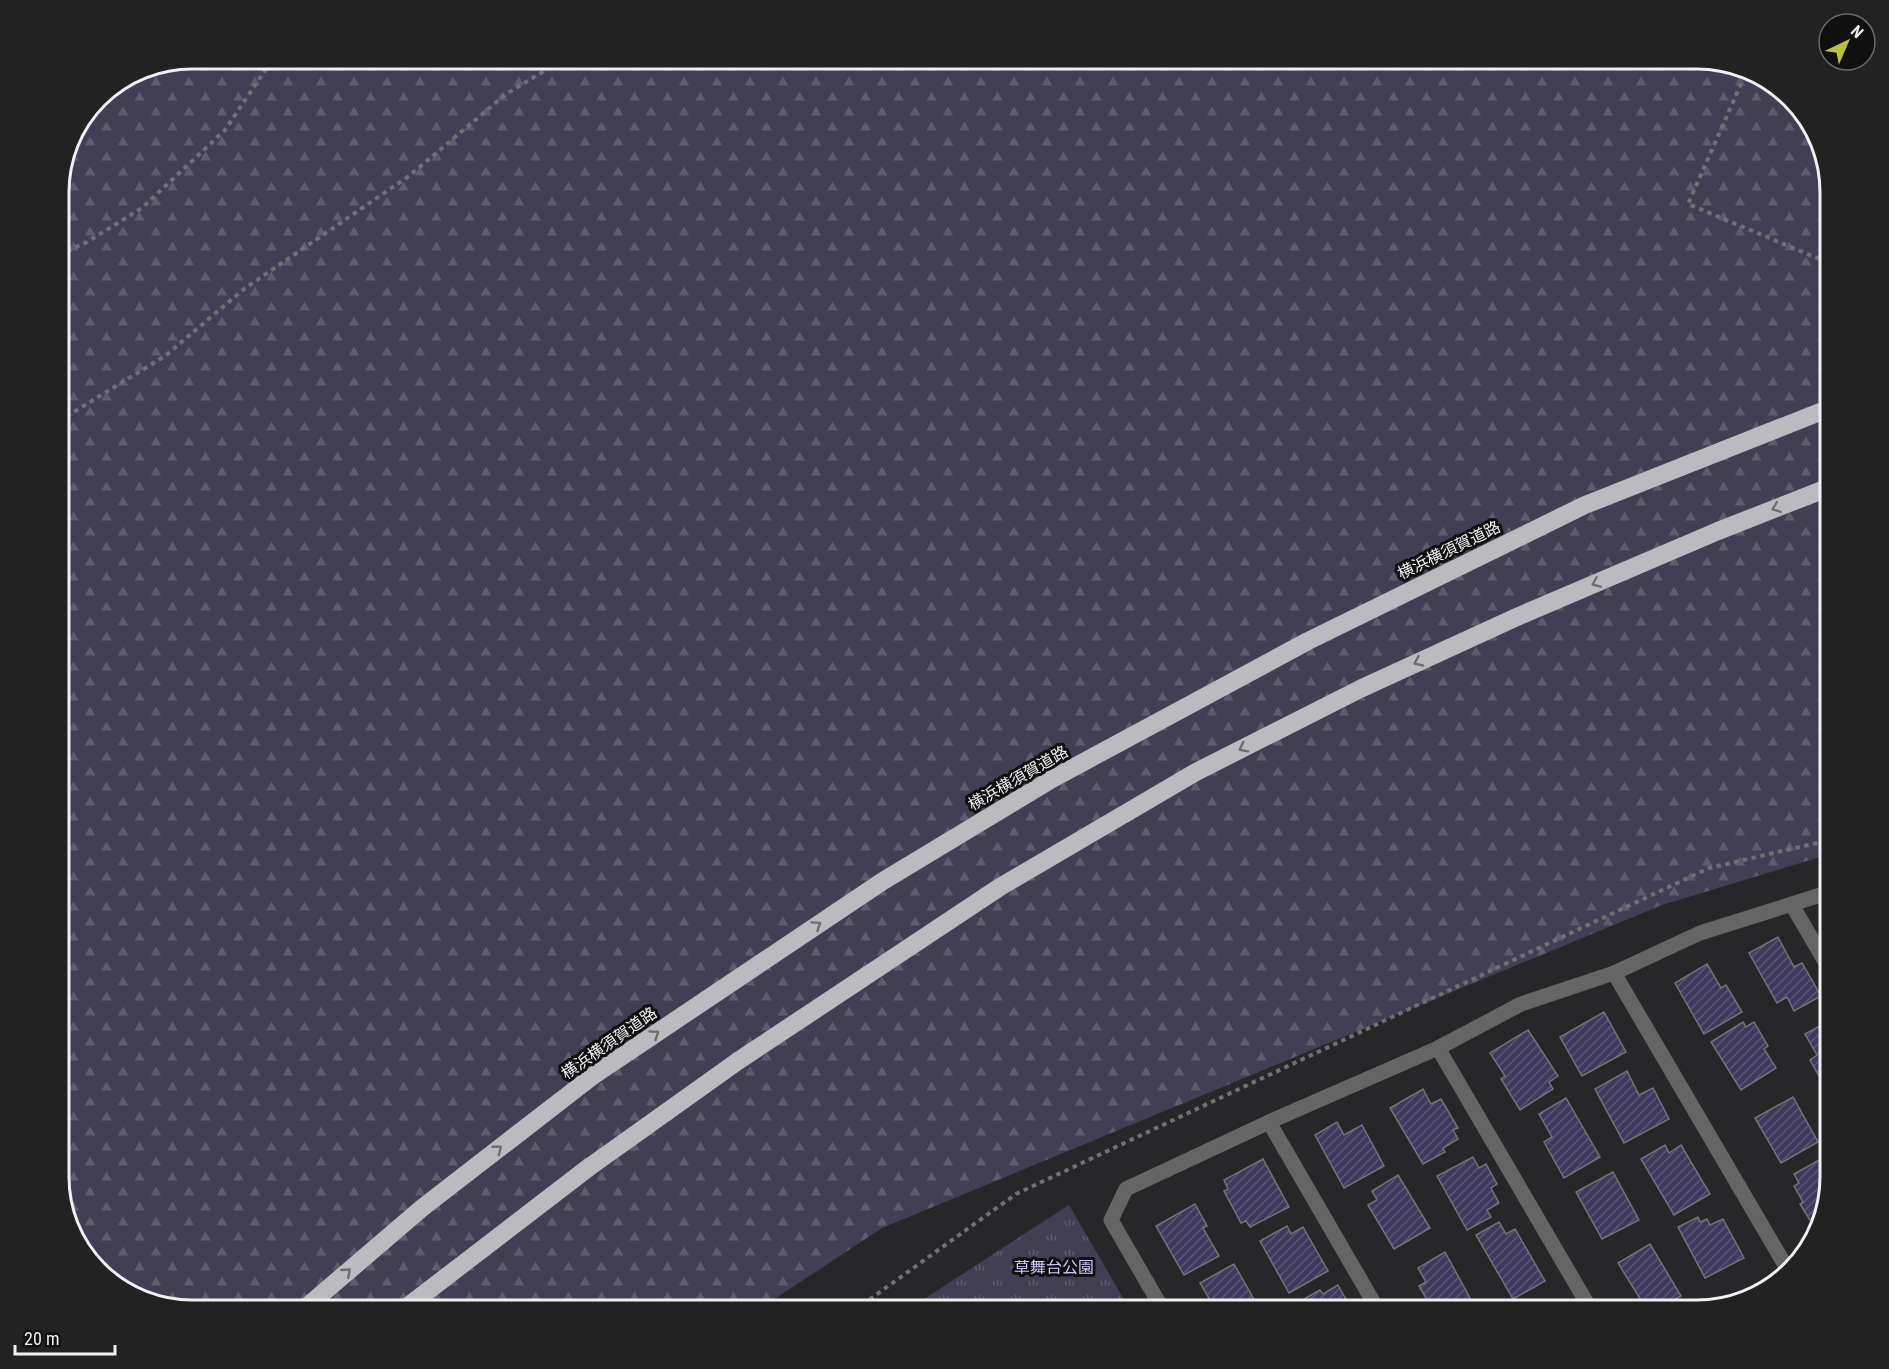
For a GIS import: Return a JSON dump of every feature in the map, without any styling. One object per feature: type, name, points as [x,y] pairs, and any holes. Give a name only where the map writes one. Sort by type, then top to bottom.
[{"type":"highway","name":"横浜横須賀道路","points":[[316,1300],[422,1208],[594,1075],[883,881],[1052,779],[1308,641],[1585,506],[1820,412]]},
{"type":"highway","points":[[417,1300],[588,1168],[738,1060],[1000,887],[1196,772],[1360,689],[1519,616],[1718,531],[1820,491]]},
{"type":"street","points":[[1157,1300],[1111,1220],[1126,1189],[1269,1122],[1438,1048],[1521,1004],[1614,973],[1700,933],[1820,895]]},
{"type":"street","points":[[1792,905],[1820,953]]},
{"type":"street","points":[[1614,973],[1784,1264]]},
{"type":"street","points":[[1438,1048],[1585,1300]]},
{"type":"street","points":[[1269,1122],[1372,1300]]},
{"type":"path","points":[[69,250],[87,242],[142,208],[225,130],[267,69]]},
{"type":"path","points":[[69,415],[165,356],[244,288],[409,176],[506,94],[546,69]]},
{"type":"path","points":[[1743,79],[1688,204],[1817,258],[1820,257]]},
{"type":"path","points":[[870,1300],[1016,1194],[1709,868],[1820,842]]},
{"type":"green space","points":[[184,69],[1697,69],[1721,71],[1736,76],[1772,94],[1795,117],[1807,138],[1818,168],[1820,184],[1820,857],[1662,905],[882,1228],[773,1300],[176,1299],[160,1296],[131,1284],[117,1275],[94,1252],[78,1224],[69,1185],[69,184],[78,145],[94,117],[124,90],[145,78]]},
{"type":"green space","name":"草舞台公園","points":[[1069,1205],[1124,1300],[922,1300]]},
{"type":"building","points":[[1778,937],[1794,967],[1802,963],[1820,997],[1794,1011],[1787,997],[1777,1003],[1749,953]]},
{"type":"building","points":[[1707,964],[1721,988],[1726,985],[1742,1012],[1704,1034],[1675,983]]},
{"type":"building","points":[[1604,1012],[1626,1052],[1582,1076],[1560,1037]]},
{"type":"building","points":[[1743,1022],[1746,1027],[1754,1022],[1768,1046],[1764,1049],[1776,1068],[1741,1090],[1711,1042]]},
{"type":"building","points":[[1820,1026],[1820,1078],[1810,1060],[1817,1055],[1805,1034]]},
{"type":"building","points":[[1528,1030],[1558,1076],[1549,1082],[1553,1089],[1520,1110],[1501,1079],[1505,1076],[1490,1053]]},
{"type":"building","points":[[1627,1071],[1639,1095],[1653,1088],[1669,1119],[1624,1143],[1595,1089]]},
{"type":"building","points":[[1423,1089],[1431,1104],[1441,1099],[1458,1128],[1453,1130],[1458,1139],[1443,1148],[1445,1152],[1423,1164],[1390,1108]]},
{"type":"building","points":[[1793,1097],[1818,1142],[1781,1163],[1755,1118]]},
{"type":"building","points":[[1566,1098],[1600,1157],[1564,1178],[1544,1142],[1552,1137],[1539,1114]]},
{"type":"building","points":[[1337,1122],[1344,1135],[1362,1125],[1384,1166],[1344,1188],[1315,1135]]},
{"type":"building","points":[[1665,1145],[1669,1153],[1681,1145],[1710,1194],[1674,1215],[1641,1159]]},
{"type":"building","points":[[1473,1157],[1479,1168],[1486,1164],[1497,1184],[1491,1188],[1499,1203],[1487,1210],[1491,1217],[1467,1230],[1437,1176]]},
{"type":"building","points":[[1263,1159],[1289,1207],[1250,1227],[1246,1221],[1241,1223],[1224,1191],[1228,1189],[1224,1180]]},
{"type":"building","points":[[1820,1159],[1818,1201],[1811,1221],[1800,1204],[1803,1202],[1794,1186],[1799,1183],[1794,1174]]},
{"type":"building","points":[[1613,1172],[1639,1220],[1602,1239],[1576,1192]]},
{"type":"building","points":[[1398,1175],[1430,1228],[1394,1249],[1368,1205],[1377,1200],[1372,1191]]},
{"type":"building","points":[[1195,1204],[1207,1226],[1203,1228],[1219,1256],[1184,1275],[1156,1226]]},
{"type":"building","points":[[1698,1217],[1700,1222],[1707,1219],[1710,1225],[1723,1219],[1744,1258],[1705,1278],[1678,1227]]},
{"type":"building","points":[[1499,1222],[1506,1234],[1515,1229],[1545,1281],[1513,1299],[1476,1235]]},
{"type":"building","points":[[1287,1226],[1291,1234],[1303,1227],[1328,1271],[1289,1293],[1260,1241]]},
{"type":"building","points":[[1650,1244],[1681,1296],[1674,1300],[1641,1300],[1618,1263]]},
{"type":"building","points":[[1445,1252],[1470,1298],[1467,1300],[1427,1300],[1419,1286],[1426,1282],[1418,1268]]},
{"type":"building","points":[[1234,1264],[1254,1300],[1210,1300],[1200,1283]]},
{"type":"building","points":[[1338,1285],[1346,1300],[1302,1300],[1320,1290],[1323,1294]]}]
